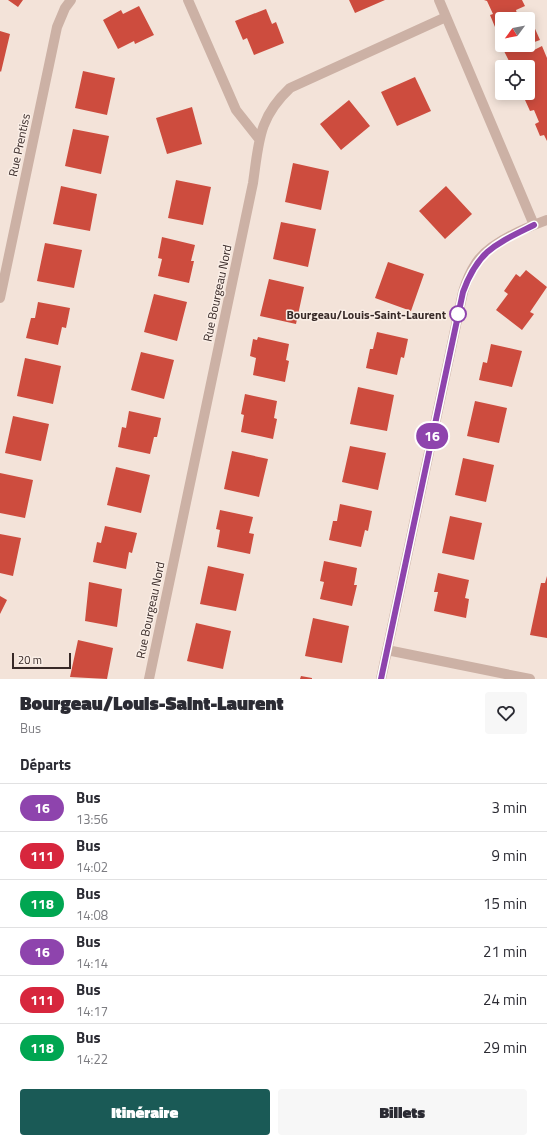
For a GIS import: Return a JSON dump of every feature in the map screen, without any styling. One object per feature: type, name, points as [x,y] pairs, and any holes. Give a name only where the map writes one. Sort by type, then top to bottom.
[{"type":"street","name":"Rue Prentiss","points":[[0,298],[57,27],[64,8],[71,0]]},
{"type":"street","points":[[188,0],[236,110],[259,139]]},
{"type":"street","points":[[439,0],[534,225]]},
{"type":"street","name":"Rue Bourgeau Nord","points":[[149,679],[253,183],[259,139],[267,115],[275,102],[290,88],[446,17]]},
{"type":"street","points":[[381,679],[463,292],[476,262],[487,252],[534,225],[547,220]]},
{"type":"street","points":[[387,650],[530,679]]},
{"type":"building","points":[[8,0],[23,0],[18,7]]},
{"type":"building","points":[[349,0],[385,0],[355,13]]},
{"type":"building","points":[[484,0],[522,0],[525,6],[516,10],[517,12],[495,12],[495,27],[490,15],[493,14],[487,1]]},
{"type":"building","points":[[139,6],[154,35],[135,44],[134,41],[118,49],[103,20],[121,10],[123,14]]},
{"type":"building","points":[[266,9],[272,24],[276,22],[284,43],[254,55],[247,38],[243,40],[235,21]]},
{"type":"building","points":[[535,29],[540,40],[535,42]]},
{"type":"building","points":[[0,31],[10,34],[1,72],[0,71]]},
{"type":"building","points":[[542,46],[547,58],[547,141],[544,135],[540,136],[535,124],[539,122],[534,110],[530,111],[525,100],[535,100],[535,60],[508,60],[504,52],[535,52],[535,50]]},
{"type":"building","points":[[83,71],[115,78],[107,115],[75,108]]},
{"type":"building","points":[[415,77],[431,111],[397,126],[381,92]]},
{"type":"building","points":[[349,100],[370,126],[341,150],[320,124]]},
{"type":"building","points":[[192,107],[202,144],[167,154],[156,118]]},
{"type":"building","points":[[73,129],[109,136],[101,174],[65,166]]},
{"type":"building","points":[[293,163],[329,171],[321,210],[285,202]]},
{"type":"building","points":[[176,180],[211,187],[203,225],[168,218]]},
{"type":"building","points":[[61,186],[97,194],[90,231],[53,224]]},
{"type":"building","points":[[446,186],[472,214],[445,239],[419,211]]},
{"type":"building","points":[[281,222],[316,229],[308,267],[273,259]]},
{"type":"building","points":[[162,237],[195,245],[191,261],[194,261],[189,283],[158,276],[162,259],[158,258]]},
{"type":"building","points":[[45,243],[82,250],[74,288],[37,281]]},
{"type":"building","points":[[388,262],[424,274],[411,311],[375,298]]},
{"type":"building","points":[[526,270],[547,287],[530,312],[534,314],[522,330],[496,310],[508,294],[504,291],[516,274],[520,277]]},
{"type":"building","points":[[269,279],[304,287],[296,324],[260,316]]},
{"type":"building","points":[[154,294],[187,302],[177,341],[144,332]]},
{"type":"building","points":[[38,302],[70,308],[66,328],[62,327],[58,345],[26,338],[31,318],[35,318]]},
{"type":"building","points":[[377,332],[408,339],[404,358],[401,357],[397,375],[366,368],[370,349],[373,349]]},
{"type":"building","points":[[258,337],[289,344],[286,360],[289,361],[285,382],[253,375],[256,358],[250,356],[253,339],[257,340]]},
{"type":"building","points":[[491,344],[522,351],[512,387],[479,380],[483,362],[487,363]]},
{"type":"building","points":[[141,352],[174,360],[164,399],[131,390]]},
{"type":"building","points":[[25,358],[61,366],[53,404],[17,396]]},
{"type":"building","points":[[358,387],[394,395],[387,431],[350,424]]},
{"type":"building","points":[[245,394],[277,401],[274,418],[277,419],[273,439],[241,432],[244,415],[241,414]]},
{"type":"building","points":[[475,401],[507,408],[499,443],[467,436]]},
{"type":"building","points":[[129,411],[161,418],[157,437],[154,437],[150,454],[118,447],[122,427],[126,428]]},
{"type":"building","points":[[13,416],[49,424],[41,461],[5,453]]},
{"type":"building","points":[[350,446],[386,453],[378,490],[342,482]]},
{"type":"building","points":[[232,451],[268,459],[259,497],[224,489]]},
{"type":"building","points":[[463,458],[494,465],[486,502],[455,495]]},
{"type":"building","points":[[116,467],[150,475],[141,513],[107,505]]},
{"type":"building","points":[[0,473],[33,480],[25,518],[0,513]]},
{"type":"building","points":[[340,504],[372,511],[368,531],[365,530],[361,547],[329,540],[333,521],[337,521]]},
{"type":"building","points":[[220,510],[253,517],[249,533],[254,534],[250,554],[217,547],[220,530],[216,529]]},
{"type":"building","points":[[450,516],[482,523],[474,560],[442,553]]},
{"type":"building","points":[[105,526],[137,533],[132,553],[129,552],[126,569],[93,562],[97,542],[101,543]]},
{"type":"building","points":[[0,534],[21,538],[13,576],[0,573]]},
{"type":"building","points":[[324,561],[357,568],[354,585],[357,585],[352,606],[320,599],[324,582],[320,581]]},
{"type":"building","points":[[208,566],[244,574],[236,611],[200,604]]},
{"type":"building","points":[[438,573],[469,580],[465,598],[469,599],[466,618],[434,611],[438,592],[434,592]]},
{"type":"building","points":[[547,576],[547,638],[530,635],[541,583],[545,583]]},
{"type":"building","points":[[89,582],[122,589],[117,627],[85,621]]},
{"type":"building","points":[[0,596],[7,600],[0,614]]},
{"type":"building","points":[[313,618],[349,626],[342,663],[305,656]]},
{"type":"building","points":[[196,623],[231,631],[223,669],[187,661]]},
{"type":"building","points":[[78,640],[113,648],[107,679],[70,677]]},
{"type":"building","points":[[301,676],[312,678],[312,679],[300,679]]},
{"type":"bus line","name":"16","points":[[381,679],[463,292],[476,262],[501,242],[534,225]]},
{"type":"place","name":"Bourgeau/Louis-Saint-Laurent","points":[[458,314]]}]
